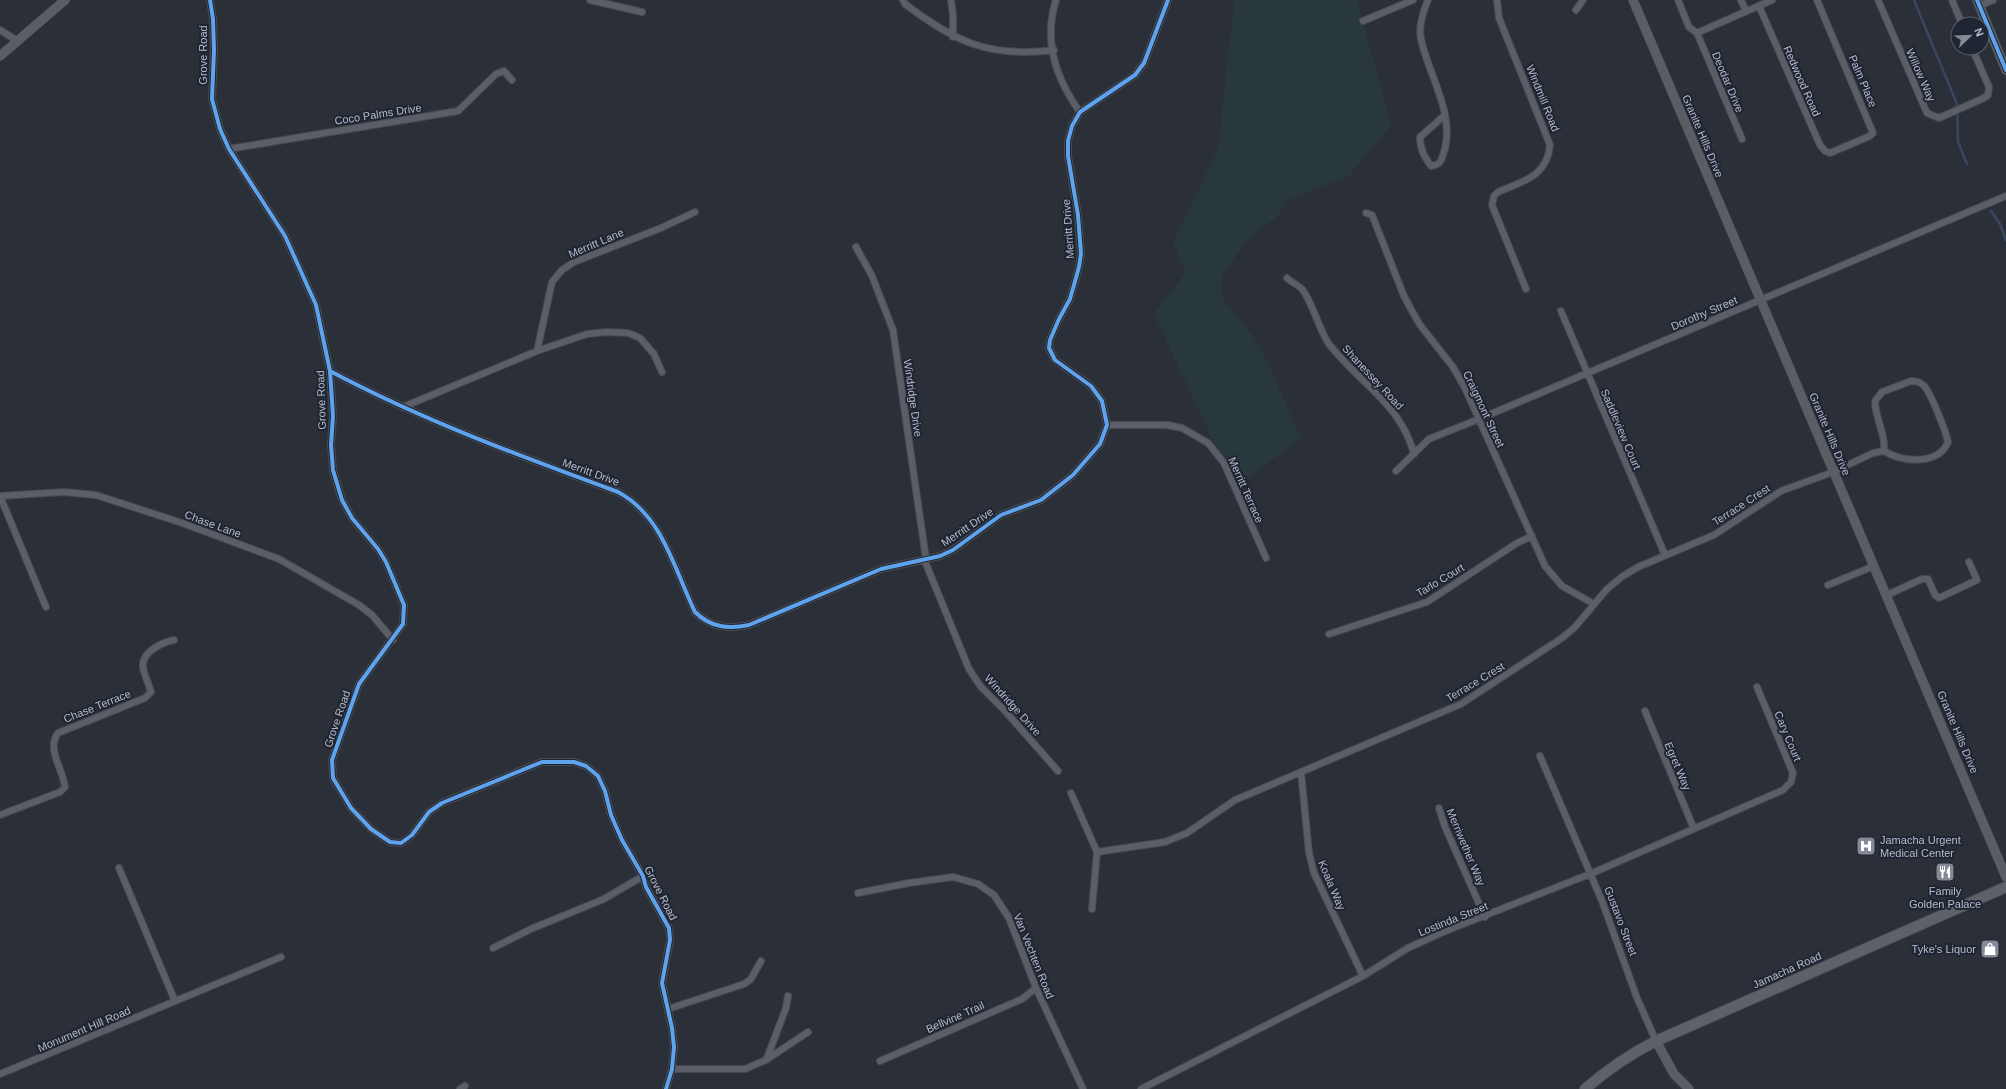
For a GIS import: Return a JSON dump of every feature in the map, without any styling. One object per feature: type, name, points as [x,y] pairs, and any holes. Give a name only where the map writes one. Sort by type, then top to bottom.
[{"type":"main road","name":"Jamacha Road","points":[[1585,1089],[1606,1071],[1631,1054],[1656,1041],[2006,887]]},
{"type":"street","points":[[0,56],[16,40],[65,0]]},
{"type":"street","name":"Grove Road","points":[[210,0],[213,42],[212,99],[220,129],[229,149],[264,201],[298,261],[316,305],[330,371],[333,416],[331,445],[333,470],[342,500],[352,518],[378,549],[386,562],[404,605],[405,620],[393,640],[359,684],[332,760],[333,778],[351,808],[371,829],[390,842],[401,843],[412,835],[429,812],[442,803],[542,762],[574,762],[586,766],[598,776],[605,791],[611,816],[622,840],[643,876],[646,887],[669,928],[670,940],[662,983],[674,1046],[672,1069],[666,1089]]},
{"type":"street","points":[[590,0],[642,12]]},
{"type":"street","points":[[903,0],[905,4],[934,26],[953,37],[993,50],[1029,53],[1054,50]]},
{"type":"street","points":[[951,0],[953,37]]},
{"type":"street","points":[[1056,0],[1051,32],[1056,70],[1067,93],[1080,112],[1135,75],[1144,63],[1168,0]]},
{"type":"street","points":[[1363,21],[1413,0]]},
{"type":"street","points":[[1428,0],[1422,18],[1421,38],[1445,115],[1447,130],[1446,146],[1441,162],[1431,166],[1423,156],[1420,146],[1420,137],[1445,115]]},
{"type":"street","name":"Windmill Road","points":[[1497,0],[1499,18],[1550,145],[1549,154],[1542,168],[1536,175],[1498,192],[1492,205],[1526,289]]},
{"type":"street","points":[[1576,10],[1583,0]]},
{"type":"street","name":"Granite Hills Drive","points":[[1633,0],[2006,876]]},
{"type":"street","name":"Deodar Drive","points":[[1678,0],[1689,27],[1697,33],[1742,139]]},
{"type":"street","points":[[1741,0],[1746,11]]},
{"type":"street","points":[[1697,33],[1772,0]]},
{"type":"street","name":"Palm Place","points":[[1817,0],[1873,128],[1873,133],[1870,136],[1836,151]]},
{"type":"street","name":"Willow Way","points":[[1878,0],[1927,113],[1939,118],[1971,104],[1988,94],[1989,87],[1975,56]]},
{"type":"street","points":[[1952,0],[1959,16]]},
{"type":"street","points":[[1993,0],[1978,3],[2006,70]]},
{"type":"street","name":"Redwood Road","points":[[1759,6],[1820,146],[1830,153],[1836,151]]},
{"type":"street","points":[[0,30],[16,40]]},
{"type":"street","name":"Coco Palms Drive","points":[[229,149],[458,111],[496,74],[504,71],[512,80]]},
{"type":"street","name":"Merritt Drive","points":[[330,371],[403,407],[504,450],[618,492],[629,498],[644,511],[655,524],[670,554],[695,612],[701,618],[715,626],[735,628],[749,625],[881,568],[940,556],[953,550],[1000,515],[1041,500],[1073,475],[1100,444],[1107,424],[1105,409],[1095,390],[1055,360],[1049,348],[1050,340],[1070,299],[1081,254],[1078,215],[1068,148],[1070,133],[1080,112]]},
{"type":"street","name":"Dorothy Street","points":[[1396,471],[1429,439],[2006,196]]},
{"type":"street","name":"Merritt Lane","points":[[537,351],[552,282],[562,270],[574,262],[661,228],[695,212]]},
{"type":"street","name":"Craigmont Street","points":[[1366,213],[1372,215],[1404,296],[1412,311],[1420,325],[1453,367],[1465,388],[1545,566],[1562,586],[1594,604]]},
{"type":"street","name":"Windridge Drive","points":[[856,247],[872,276],[894,330],[925,559],[969,669],[981,687],[1006,712],[1058,771]]},
{"type":"street","name":"Shanessey Road","points":[[1287,278],[1302,289],[1328,342],[1340,358],[1361,380],[1378,394],[1400,420],[1410,438],[1414,454]]},
{"type":"street","name":"Saddleview Court","points":[[1560,311],[1665,555]]},
{"type":"street","points":[[403,407],[537,351],[587,334],[607,332],[628,333],[640,338],[648,345],[654,354],[662,372]]},
{"type":"street","points":[[1911,381],[1916,381],[1926,388],[1946,433],[1948,442],[1945,448],[1934,455],[1917,460],[1894,457],[1884,451],[1885,442],[1876,415],[1874,401],[1882,392],[1911,381]]},
{"type":"street","name":"Merritt Terrace","points":[[1107,424],[1167,425],[1182,428],[1208,443],[1217,452],[1224,463],[1266,558]]},
{"type":"street","name":"Terrace Crest","points":[[1097,852],[1165,842],[1180,836],[1200,825],[1235,800],[1461,704],[1562,638],[1575,627],[1607,589],[1623,576],[1665,555],[1714,535],[1781,491],[1833,472],[1873,453],[1884,451]]},
{"type":"street","name":"Chase Lane","points":[[0,496],[63,492],[96,495],[186,524],[279,559],[359,605],[372,615],[393,640]]},
{"type":"street","points":[[0,496],[46,608]]},
{"type":"street","name":"Tarlo Court","points":[[1329,634],[1427,602],[1517,543],[1532,536]]},
{"type":"street","points":[[1887,595],[1922,580],[1928,579],[1935,595],[1939,598],[1977,580],[1969,562]]},
{"type":"street","points":[[1828,586],[1874,566]]},
{"type":"street","name":"Chase Terrace","points":[[0,815],[60,792],[65,787],[52,746],[58,733],[145,698],[151,692],[142,662],[147,655],[164,642],[174,640]]},
{"type":"street","name":"Cary Court","points":[[1757,687],[1793,772],[1791,782],[1783,790]]},
{"type":"street","name":"Egret Way","points":[[1645,711],[1694,829]]},
{"type":"street","name":"Gustavo Street","points":[[1540,756],[1602,901],[1637,998],[1656,1041],[1674,1074],[1689,1089]]},
{"type":"street","name":"Koala Way","points":[[1301,772],[1309,853],[1314,874],[1363,976]]},
{"type":"street","name":"Lostinda Street","points":[[1141,1089],[1363,976],[1408,948],[1443,932],[1485,917],[1590,874],[1783,790]]},
{"type":"street","points":[[1071,793],[1097,852],[1092,909]]},
{"type":"street","name":"Merriwether Way","points":[[1439,808],[1445,827],[1485,917]]},
{"type":"street","points":[[119,868],[175,1001]]},
{"type":"street","points":[[493,948],[531,929],[604,899],[643,876]]},
{"type":"street","name":"Van Vechten Road","points":[[858,893],[909,883],[953,877],[978,884],[994,895],[1009,918],[1036,988],[1083,1089]]},
{"type":"street","name":"Monument Hill Road","points":[[0,1074],[281,957]]},
{"type":"street","points":[[668,1009],[744,984],[751,979],[761,961]]},
{"type":"street","name":"Bellvine Trail","points":[[880,1061],[1022,999],[1036,988]]},
{"type":"street","points":[[766,1060],[780,1026],[788,996]]},
{"type":"street","points":[[672,1069],[745,1069],[766,1060],[808,1032]]},
{"type":"shaded area","points":[[1234,0],[1357,0],[1391,125],[1348,177],[1286,200],[1278,216],[1249,238],[1221,277],[1222,298],[1260,345],[1301,438],[1235,488],[1154,314],[1186,272],[1173,242],[1218,149]]},
{"type":"waterway","points":[[1914,0],[1957,104],[1958,142],[1967,164]]},
{"type":"waterway","points":[[1991,211],[2000,224],[2006,240]]},
{"type":"cycle path","points":[[210,0],[213,19],[214,50],[212,99],[220,129],[229,149],[285,236],[316,305],[330,371],[333,416],[331,445],[333,470],[342,500],[352,518],[378,549],[386,562],[404,605],[403,624],[359,684],[332,760],[333,778],[351,808],[371,829],[390,842],[401,843],[412,835],[429,812],[442,803],[542,762],[574,762],[586,766],[598,776],[605,791],[611,815],[622,840],[643,876],[646,887],[669,928],[670,940],[662,983],[672,1028],[674,1047],[672,1069],[666,1089]]},
{"type":"cycle path","points":[[330,371],[400,406],[508,451],[618,492],[633,502],[657,529],[666,545],[695,612],[707,621],[720,626],[734,627],[749,625],[881,569],[940,556],[953,550],[1001,515],[1041,500],[1073,475],[1100,444],[1107,425],[1102,401],[1091,386],[1055,360],[1049,348],[1050,340],[1070,299],[1081,254],[1078,215],[1068,156],[1068,141],[1072,126],[1080,112],[1135,75],[1144,63],[1168,0]]},
{"type":"cycle path","points":[[1977,0],[2006,70]]},
{"type":"place","name":"Jamacha Urgent Medical Center","points":[[1866,846]]},
{"type":"place","name":"Family Golden Palace","points":[[1945,872]]},
{"type":"place","name":"Tyke's Liquor","points":[[1990,949]]}]
